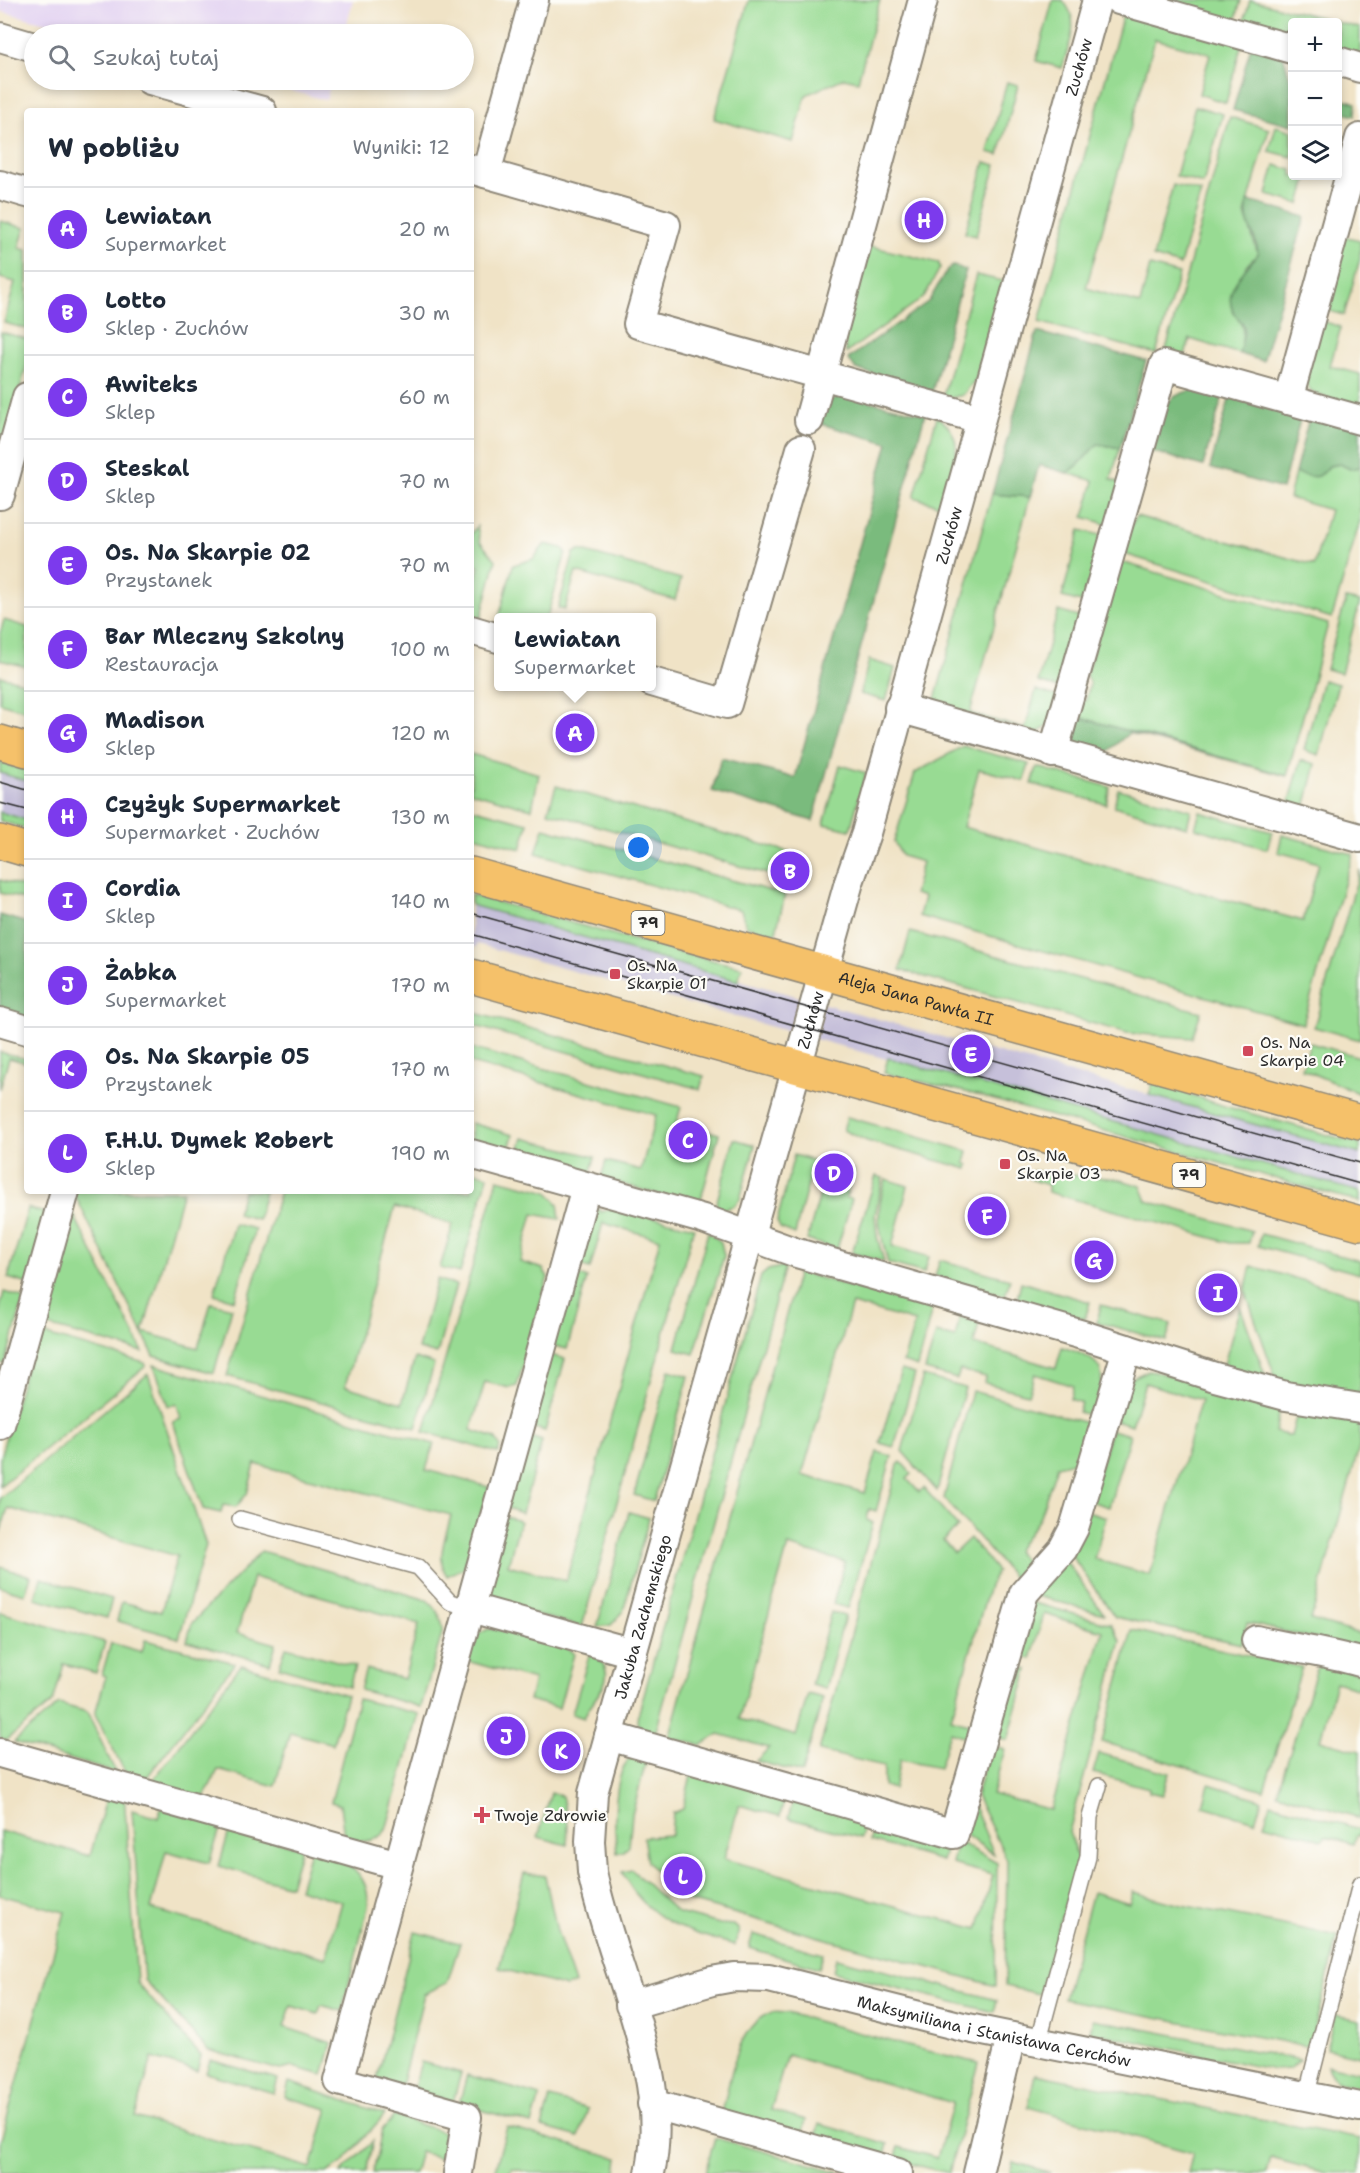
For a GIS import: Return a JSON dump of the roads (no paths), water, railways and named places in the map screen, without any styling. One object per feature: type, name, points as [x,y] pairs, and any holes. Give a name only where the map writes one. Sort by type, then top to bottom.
[{"type":"main road","points":[[0,742],[24,749]]},
{"type":"main road","points":[[0,842],[24,849]]},
{"type":"main road","name":"Aleja Jana Pawła II","points":[[474,875],[826,971],[1360,1122]]},
{"type":"main road","name":"79","points":[[474,977],[1360,1223]]},
{"type":"street","points":[[534,0],[479,171],[666,225],[638,324],[980,419]]},
{"type":"street","points":[[809,420],[923,0]]},
{"type":"street","name":"Zuchów","points":[[797,1068],[1097,0]]},
{"type":"street","points":[[1119,0],[1288,48]]},
{"type":"street","points":[[0,37],[24,44]]},
{"type":"street","points":[[1342,62],[1360,68]]},
{"type":"street","points":[[186,90],[251,108]]},
{"type":"street","points":[[1288,400],[1360,138]]},
{"type":"street","points":[[0,186],[24,192]]},
{"type":"street","points":[[1053,753],[1164,366],[1360,420]]},
{"type":"street","points":[[0,494],[24,408]]},
{"type":"street","points":[[656,683],[727,704],[801,448]]},
{"type":"street","points":[[474,631],[494,637]]},
{"type":"street","points":[[899,708],[1360,838]]},
{"type":"street","points":[[0,1022],[24,1029]]},
{"type":"street","name":"Jakuba Zachemskiego","points":[[650,2173],[655,2146],[649,2078],[595,1888],[590,1859],[592,1803],[797,1068]]},
{"type":"street","points":[[474,1155],[703,1220],[796,1253],[1275,1393],[1360,1408]]},
{"type":"street","points":[[458,2173],[467,2117],[339,2080],[586,1187]]},
{"type":"street","points":[[0,1425],[63,1194]]},
{"type":"street","points":[[609,1736],[954,1834],[1024,1593],[1063,1549],[1074,1528],[1127,1349]]},
{"type":"street","points":[[471,1608],[633,1653]]},
{"type":"street","points":[[1256,1640],[1301,1650],[1329,1653],[1360,1662]]},
{"type":"street","points":[[0,1753],[398,1864]]},
{"type":"street","name":"Maksymiliana i Stanisława Cerchów","points":[[630,2005],[712,1981],[751,1976],[769,1978],[1024,2040],[1360,2107]]},
{"type":"street","points":[[978,2173],[1024,2040]]},
{"type":"street","points":[[652,2104],[898,2173]]},
{"type":"lane","points":[[240,1519],[418,1567],[450,1602],[471,1608]]},
{"type":"lane","points":[[1024,2040],[1053,1978],[1088,1857],[1090,1817],[1099,1786]]},
{"type":"lane","points":[[1306,2097],[1360,1884]]},
{"type":"tram line","points":[[0,782],[24,789]]},
{"type":"tram line","points":[[0,803],[24,809]]},
{"type":"tram line","points":[[474,914],[1360,1163]]},
{"type":"tram line","points":[[474,935],[1360,1184]]},
{"type":"place","name":"Czyżyk Supermarket","points":[[924,220]]},
{"type":"place","name":"Lewiatan","points":[[575,733]]},
{"type":"place","name":"Lotto","points":[[790,871]]},
{"type":"place","name":"Os. Na Skarpie 01","points":[[615,974]]},
{"type":"place","name":"Os. Na Skarpie 04","points":[[1248,1051]]},
{"type":"place","name":"Os. Na Skarpie 02","points":[[971,1054]]},
{"type":"place","name":"Awiteks","points":[[688,1140]]},
{"type":"place","name":"Os. Na Skarpie 03","points":[[1005,1164]]},
{"type":"place","name":"Steskal","points":[[834,1173]]},
{"type":"place","name":"Bar Mleczny Szkolny","points":[[987,1216]]},
{"type":"place","name":"Madison","points":[[1094,1260]]},
{"type":"place","name":"Cordia","points":[[1218,1293]]},
{"type":"place","name":"Żabka","points":[[506,1736]]},
{"type":"place","name":"Os. Na Skarpie 05","points":[[561,1751]]},
{"type":"place","name":"Twoje Zdrowie","points":[[482,1815]]},
{"type":"place","name":"F.H.U. Dymek Robert","points":[[683,1876]]}]
